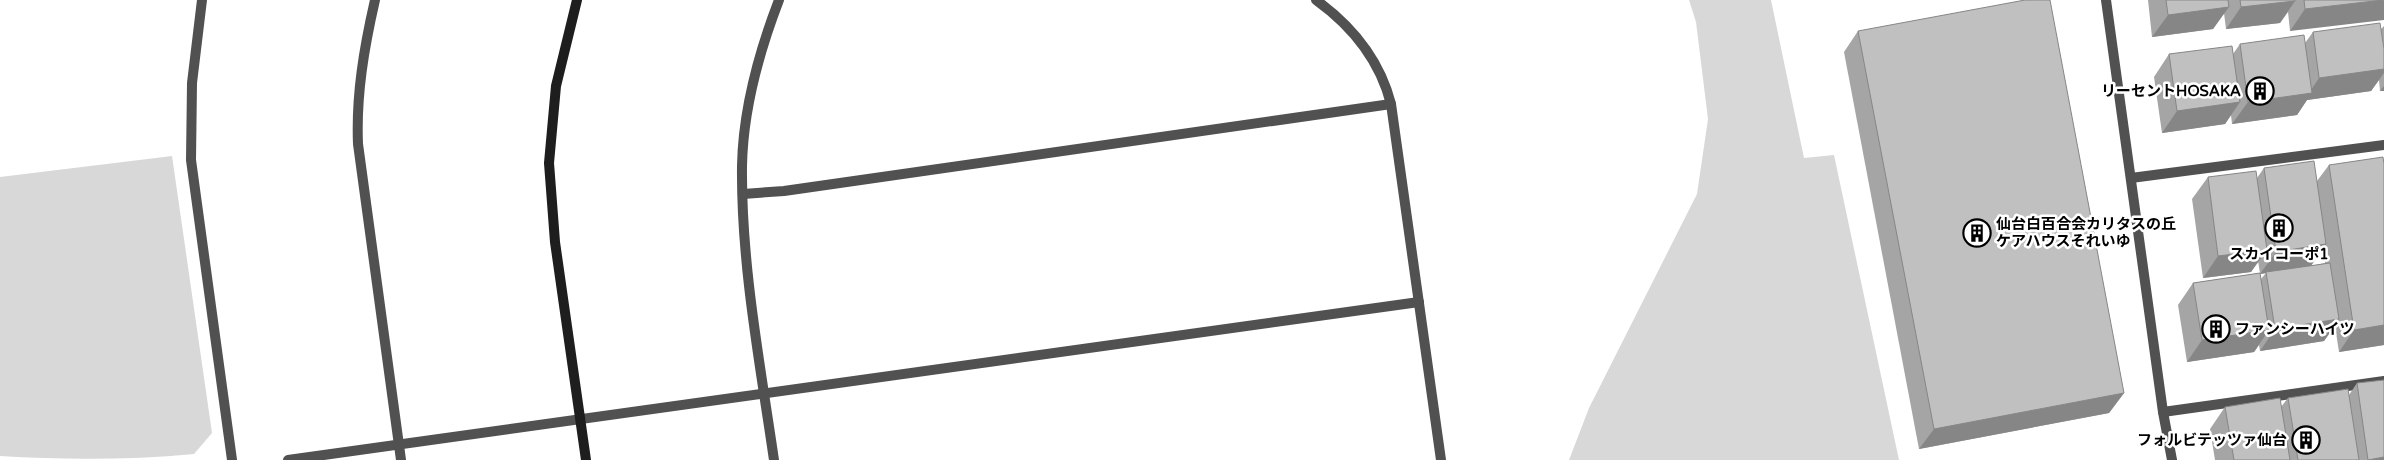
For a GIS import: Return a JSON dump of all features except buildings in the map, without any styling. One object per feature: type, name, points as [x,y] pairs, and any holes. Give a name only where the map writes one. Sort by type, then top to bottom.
[{"type":"street","points":[[202,0],[192,82],[191,160],[232,460]]},
{"type":"street","points":[[375,0],[361,68],[356,109],[358,144],[401,460]]},
{"type":"street","points":[[577,0],[556,86],[549,163],[555,242],[586,460]]},
{"type":"street","points":[[774,460],[747,262],[742,165],[748,112],[763,47],[779,0]]},
{"type":"street","points":[[1316,0],[1340,19],[1358,38],[1378,67],[1391,104],[1442,460]]},
{"type":"street","points":[[2106,0],[2163,412],[2172,460]]},
{"type":"street","points":[[743,194],[784,191],[1391,104]]},
{"type":"street","points":[[2131,178],[2384,145]]},
{"type":"street","points":[[288,460],[1419,302]]},
{"type":"street","points":[[2163,412],[2384,381]]},
{"type":"shaded area","points":[[1689,0],[1771,0],[1804,158],[1834,155],[1899,460],[1569,460],[1589,408],[1697,194],[1708,119],[1696,22]]},
{"type":"shaded area","points":[[172,156],[212,433],[194,454],[97,459],[0,456],[0,177]]},
{"type":"place","name":"リーセントHOSAKA","points":[[2260,91]]},
{"type":"place","name":"スカイコーポ1","points":[[2279,228]]},
{"type":"place","name":"仙台白百合会カリタスの丘 ケアハウスそれいゆ","points":[[1977,233]]},
{"type":"place","name":"ファンシーハイツ","points":[[2216,329]]},
{"type":"place","name":"フォルビテッツァ仙台","points":[[2306,440]]}]
